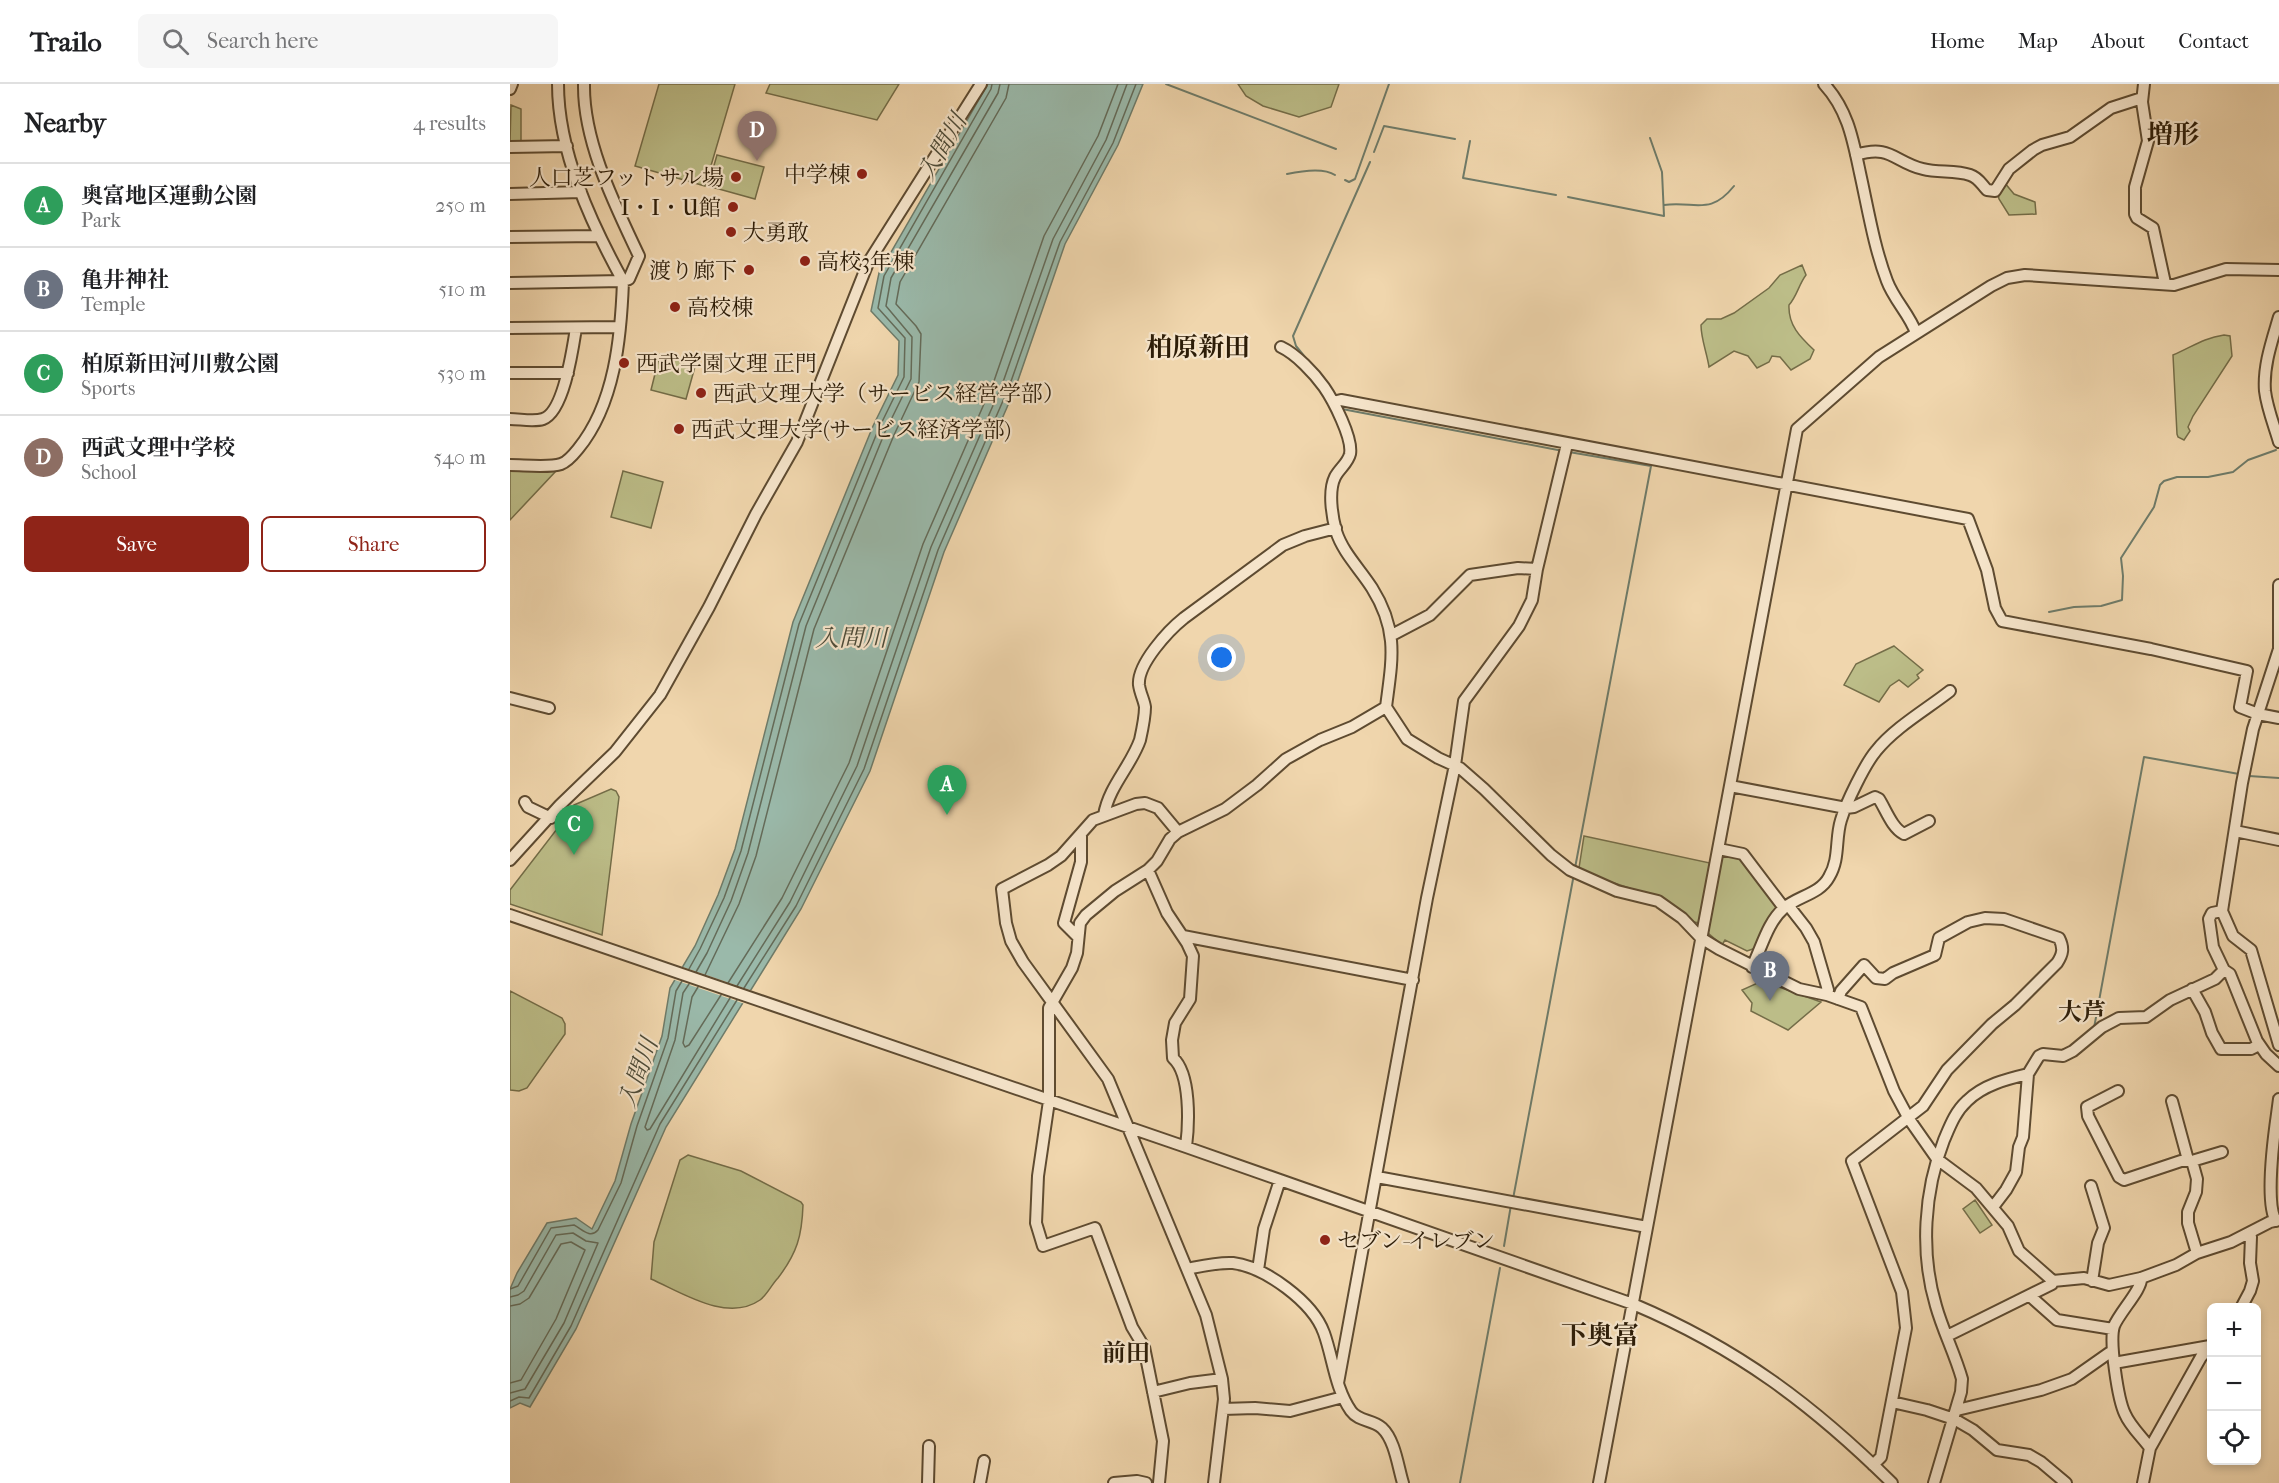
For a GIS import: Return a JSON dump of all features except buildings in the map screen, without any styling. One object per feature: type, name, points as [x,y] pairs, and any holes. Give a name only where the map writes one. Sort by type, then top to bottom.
[{"type":"street","points":[[510,89],[512,84]]},
{"type":"street","points":[[510,465],[562,464],[574,455],[585,441],[605,399],[620,327],[622,281],[598,236],[581,192],[567,146],[558,84]]},
{"type":"street","points":[[510,283],[622,281],[629,279],[639,256],[602,172],[585,107],[584,84]]},
{"type":"street","points":[[510,860],[551,818],[560,805],[622,744],[669,681],[756,514],[797,442],[868,263],[981,84]]},
{"type":"street","points":[[1824,84],[1840,103],[1852,136],[1886,279],[1897,303],[1916,333]]},
{"type":"street","points":[[2144,84],[2142,98],[2148,141],[2135,187],[2135,214],[2137,218],[2153,228],[2165,283]]},
{"type":"street","points":[[1856,155],[1867,151],[1884,152],[1924,169],[1968,174],[1981,181],[1987,190],[1995,191],[2009,169],[2033,150],[2070,137],[2106,111],[2142,98]]},
{"type":"street","points":[[510,147],[567,146]]},
{"type":"street","points":[[510,194],[581,192]]},
{"type":"street","points":[[510,237],[598,236]]},
{"type":"street","points":[[1599,1483],[1797,429],[1879,357],[1991,286],[2016,276],[2174,285],[2184,284],[2226,269],[2279,270]]},
{"type":"street","points":[[2279,317],[2268,357],[2265,392],[2279,442]]},
{"type":"street","points":[[510,328],[620,327]]},
{"type":"street","points":[[510,419],[542,419],[549,416],[558,402],[568,373],[576,328]]},
{"type":"street","points":[[1281,346],[1324,386],[1349,441],[1348,459],[1334,479],[1333,485],[1335,528],[1340,541],[1372,588],[1388,619],[1392,635],[1386,707],[1407,739],[1438,758],[1455,765],[1484,789],[1551,855],[1573,871],[1617,891],[1658,901],[1682,918],[1701,938],[1752,967],[1799,989],[1861,1007],[1894,1091],[1909,1119],[1937,1159],[1976,1188],[2008,1226],[2019,1251],[2054,1281]]},
{"type":"street","points":[[510,373],[568,373]]},
{"type":"street","points":[[1333,402],[1341,400],[1566,449],[1786,484],[1968,519],[1987,570],[1995,608],[2002,621],[2151,649],[2247,671],[2240,707],[2258,714],[2279,718]]},
{"type":"street","points":[[1338,1383],[1455,765],[1464,701],[1528,610],[1566,449]]},
{"type":"street","points":[[1104,814],[1108,798],[1139,740],[1145,707],[1138,682],[1142,670],[1172,628],[1283,545],[1335,528]]},
{"type":"street","points":[[1392,635],[1430,615],[1470,575],[1518,567],[1538,569]]},
{"type":"street","points":[[2279,585],[2279,649],[2258,714],[2242,783],[2222,911],[2233,936],[2251,950],[2279,1045]]},
{"type":"street","points":[[1752,967],[1769,927],[1786,907],[1815,890],[1829,878],[1837,856],[1839,827],[1868,762],[1876,750],[1950,690]]},
{"type":"street","points":[[510,698],[549,708]]},
{"type":"street","points":[[1159,1483],[1163,1441],[1144,1347],[1132,1327],[1095,1228],[1043,1246],[1036,1223],[1048,1023],[1052,1001],[1072,968],[1077,953],[1080,923],[1086,915],[1115,891],[1148,870],[1157,861],[1170,839],[1178,832],[1225,809],[1257,786],[1286,759],[1320,740],[1352,727],[1386,707]]},
{"type":"street","points":[[1730,786],[1846,808],[1854,807],[1870,798],[1880,799],[1895,825],[1905,834],[1929,821]]},
{"type":"street","points":[[525,802],[528,807],[551,818]]},
{"type":"street","points":[[1178,832],[1163,813],[1145,803],[1104,814],[1093,820],[1061,856],[1002,889],[1005,923],[1011,941],[1023,962],[1108,1079],[1206,1315],[1222,1379],[1223,1409],[1214,1483]]},
{"type":"street","points":[[2235,831],[2279,840]]},
{"type":"street","points":[[1078,937],[1064,923],[1081,862],[1081,836]]},
{"type":"street","points":[[1719,849],[1743,854],[1806,928],[1814,942],[1828,990],[1833,997]]},
{"type":"street","points":[[1148,870],[1167,913],[1193,956],[1190,999],[1174,1023],[1172,1040],[1173,1058],[1179,1063],[1188,1107],[1186,1147]]},
{"type":"street","points":[[2222,911],[2212,914],[2209,918],[2213,947],[2224,970],[2230,974],[2259,1045],[2279,1065]]},
{"type":"street","points":[[510,915],[1186,1147],[1633,1304],[1689,1329],[1760,1371],[1834,1428],[1892,1483]]},
{"type":"street","points":[[1833,997],[1864,965],[1876,978],[1885,979],[1893,973],[1935,955],[1939,938],[1977,919],[2004,919],[2059,938],[2063,949],[2057,963],[1979,1036],[1963,1056],[1947,1070],[1928,1102],[1909,1119],[1851,1161],[1902,1292],[1906,1328],[1881,1457],[1873,1465]]},
{"type":"street","points":[[1183,936],[1413,980]]},
{"type":"street","points":[[1994,1207],[2016,1172],[2023,1137],[2028,1074],[2038,1056],[2043,1054],[2063,1056],[2073,1051],[2102,1027],[2119,1018],[2146,1017],[2170,1000],[2215,979],[2224,970]]},
{"type":"street","points":[[2192,989],[2221,1049],[2251,1049],[2259,1045]]},
{"type":"street","points":[[1934,1483],[1955,1414],[1962,1379],[1935,1305],[1927,1246],[1930,1185],[1937,1159],[1957,1113],[1967,1101],[1981,1090],[2009,1078],[2028,1074]]},
{"type":"street","points":[[2118,1091],[2087,1107],[2086,1112],[2119,1177],[2124,1180],[2222,1152]]},
{"type":"street","points":[[1947,1336],[2030,1296],[2054,1281],[2084,1278],[2109,1286],[2141,1278],[2176,1265],[2197,1253],[2231,1242],[2277,1220],[2272,1215],[2271,1183],[2279,1099]]},
{"type":"street","points":[[2172,1101],[2197,1179],[2196,1192],[2188,1212],[2188,1223],[2197,1253]]},
{"type":"street","points":[[1377,1177],[1647,1227]]},
{"type":"street","points":[[1258,1270],[1264,1228],[1280,1180]]},
{"type":"street","points":[[2091,1186],[2104,1228],[2098,1243],[2092,1281]]},
{"type":"street","points":[[2244,1303],[2253,1281],[2249,1233]]},
{"type":"street","points":[[1187,1269],[1231,1263],[1258,1270],[1281,1284],[1315,1317],[1323,1330],[1343,1397],[1352,1413],[1382,1428],[1389,1438],[1403,1483]]},
{"type":"street","points":[[2141,1278],[2142,1283],[2139,1290],[2122,1310],[2113,1329],[2113,1358],[2124,1413],[2150,1448]]},
{"type":"street","points":[[2030,1296],[2057,1320],[2113,1329]]},
{"type":"street","points":[[2113,1358],[2207,1346]]},
{"type":"street","points":[[2143,1483],[2150,1448],[2207,1351]]},
{"type":"street","points":[[1892,1402],[1955,1414],[2041,1390],[2072,1379],[2109,1353],[2113,1358]]},
{"type":"street","points":[[1154,1392],[1180,1385],[1222,1379]]},
{"type":"street","points":[[1223,1409],[1255,1408],[1290,1411],[1343,1397]]},
{"type":"street","points":[[1955,1414],[1997,1450],[2029,1455],[2066,1483]]},
{"type":"street","points":[[928,1483],[929,1446]]},
{"type":"street","points":[[980,1483],[984,1461]]},
{"type":"street","points":[[1114,1483],[1137,1481],[1146,1483]]},
{"type":"green space","points":[[659,84],[735,84],[705,186],[635,166]]},
{"type":"green space","points":[[770,84],[899,84],[877,120],[766,93]]},
{"type":"green space","points":[[1238,84],[1339,84],[1331,107],[1299,117],[1263,106],[1246,96]]},
{"type":"green space","points":[[511,105],[521,109],[521,143],[510,143]]},
{"type":"green space","name":"人口芝フットサル場","points":[[717,155],[764,167],[755,199],[708,186]]},
{"type":"green space","points":[[2004,182],[2014,194],[2035,202],[2036,214],[2009,215],[1997,191]]},
{"type":"green space","points":[[1802,265],[1806,275],[1789,305],[1789,312],[1796,330],[1814,350],[1810,359],[1791,370],[1780,357],[1772,356],[1769,362],[1757,368],[1748,356],[1734,351],[1709,367],[1701,325],[1707,319],[1721,319],[1734,313],[1769,288],[1780,275]]},
{"type":"green space","points":[[2224,335],[2230,336],[2232,356],[2193,416],[2188,427],[2190,431],[2184,440],[2177,434],[2173,355]]},
{"type":"green space","points":[[660,354],[696,363],[686,399],[651,390]]},
{"type":"green space","points":[[553,468],[555,472],[510,520],[510,469]]},
{"type":"green space","points":[[623,471],[663,482],[651,528],[611,517]]},
{"type":"green space","points":[[1894,646],[1923,670],[1917,675],[1919,678],[1908,687],[1899,680],[1890,686],[1879,702],[1844,685],[1856,664]]},
{"type":"green space","points":[[611,789],[616,791],[619,797],[602,935],[510,904],[510,890],[560,825],[577,815],[574,805]]},
{"type":"green space","points":[[1584,836],[1710,863],[1700,923],[1694,922],[1668,901],[1599,878],[1579,868]]},
{"type":"green space","points":[[1722,853],[1741,855],[1781,907],[1754,951],[1753,949],[1747,951],[1725,940],[1722,945],[1708,933]]},
{"type":"green space","points":[[1762,981],[1821,1002],[1788,1030],[1751,1011],[1752,1003],[1742,990]]},
{"type":"green space","points":[[510,991],[562,1018],[565,1024],[565,1034],[527,1088],[519,1091],[510,1090]]},
{"type":"green space","points":[[688,1155],[741,1171],[803,1205],[800,1235],[790,1260],[763,1298],[747,1306],[733,1308],[704,1303],[651,1279],[654,1242],[680,1160]]},
{"type":"green space","points":[[1975,1200],[1992,1225],[1980,1233],[1963,1209]]},
{"type":"water","name":"入間川","points":[[988,84],[1143,84],[1118,145],[1065,244],[1015,389],[944,552],[870,771],[801,909],[666,1127],[576,1329],[530,1407],[520,1403],[510,1408],[510,1289],[547,1223],[576,1218],[592,1229],[615,1181],[631,1124],[662,1036],[670,988],[695,946],[718,895],[735,849],[793,622],[873,426],[898,375],[899,341],[871,311],[879,273]]},
{"type":"pier","points":[[680,966],[753,991],[745,1004],[672,979]]},
{"type":"waterway","points":[[1166,84],[1336,149]]},
{"type":"waterway","points":[[1345,180],[1349,182],[1355,179],[1389,84]]},
{"type":"waterway","points":[[1374,152],[1384,126],[1455,139]]},
{"type":"waterway","points":[[1568,197],[1664,216],[1662,172],[1650,138]]},
{"type":"waterway","points":[[1470,141],[1463,178],[1556,195]]},
{"type":"waterway","points":[[1309,362],[1296,346],[1293,336],[1370,162]]},
{"type":"waterway","points":[[1287,174],[1318,170],[1335,175]]},
{"type":"waterway","points":[[1664,205],[1710,204],[1734,186]]},
{"type":"waterway","points":[[1342,409],[1563,451]]},
{"type":"waterway","points":[[2049,612],[2074,607],[2101,606],[2122,600],[2121,558],[2154,507],[2160,485],[2164,481],[2177,477],[2208,477],[2233,472],[2248,460],[2276,450]]},
{"type":"waterway","points":[[1569,452],[1651,466],[1575,868]]},
{"type":"waterway","points":[[2094,1028],[2144,757],[2239,774]]},
{"type":"waterway","points":[[2249,776],[2279,778]]},
{"type":"waterway","points":[[1513,1199],[1574,874]]},
{"type":"waterway","points":[[1504,1246],[1511,1205]]},
{"type":"waterway","points":[[1460,1483],[1500,1268]]},
{"type":"place","name":"西武文理中学校","points":[[757,161]]},
{"type":"place","name":"中学棟","points":[[862,174]]},
{"type":"place","name":"人口芝フットサル場","points":[[736,177]]},
{"type":"place","name":"I・I・U館","points":[[733,207]]},
{"type":"place","name":"大勇敢","points":[[731,232]]},
{"type":"place","name":"高校3年棟","points":[[805,261]]},
{"type":"place","name":"渡り廊下","points":[[749,270]]},
{"type":"place","name":"高校棟","points":[[675,307]]},
{"type":"place","name":"西武学園文理 正門","points":[[624,363]]},
{"type":"place","name":"西武文理大学（サービス経営学部）","points":[[701,393]]},
{"type":"place","name":"西武文理大学(サービス経済学部)","points":[[679,429]]},
{"type":"place","name":"奥富地区運動公園","points":[[947,815]]},
{"type":"place","name":"柏原新田河川敷公園","points":[[574,855]]},
{"type":"place","name":"亀井神社","points":[[1770,1001]]},
{"type":"place","name":"セブン-イレブン","points":[[1325,1240]]},
{"type":"district","name":"増形","points":[[2173,134]]},
{"type":"district","name":"柏原新田","points":[[1198,347]]},
{"type":"district","name":"大芦","points":[[2082,1012]]},
{"type":"district","name":"下奥富","points":[[1600,1335]]},
{"type":"district","name":"前田","points":[[1126,1353]]}]
